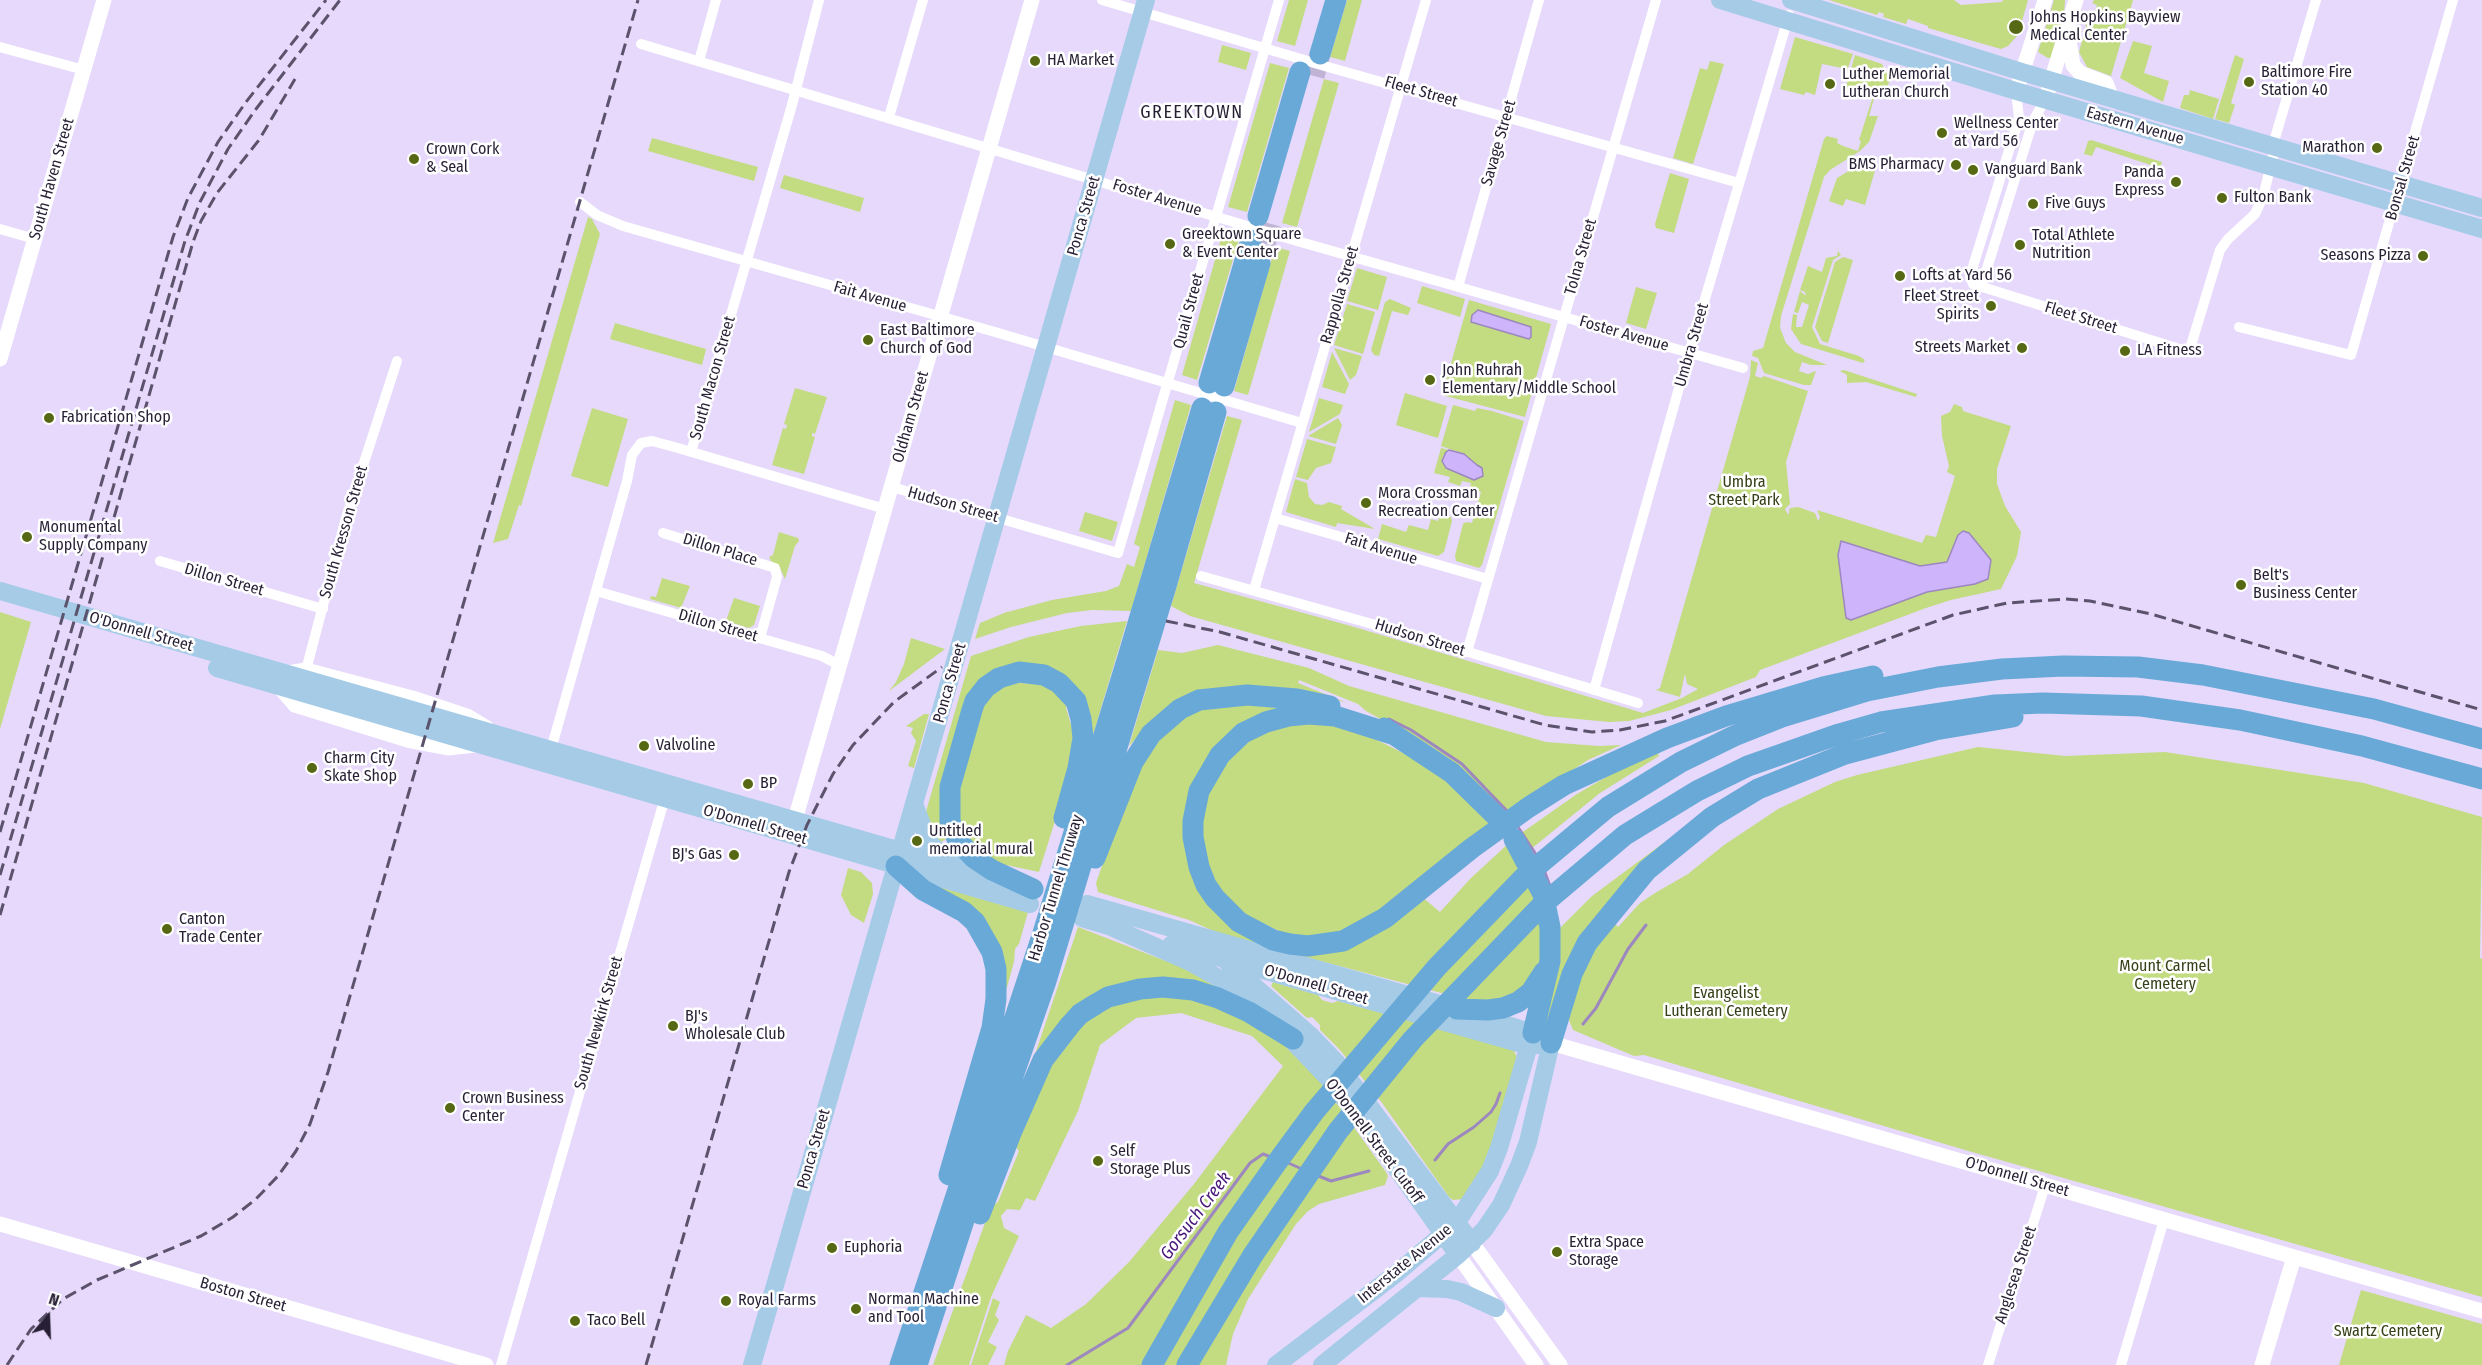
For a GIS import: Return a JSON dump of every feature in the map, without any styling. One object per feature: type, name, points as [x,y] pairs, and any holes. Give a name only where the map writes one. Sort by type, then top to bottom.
[{"type":"highway","name":"Harbor Tunnel Thruway","points":[[1070,868],[1158,585],[1310,62],[1321,0]]},
{"type":"highway","name":"Harbor Tunnel Thruway","points":[[1310,62],[1336,0]]},
{"type":"highway","points":[[1395,735],[1335,716],[1309,714],[1288,716],[1266,722],[1243,733],[1220,755],[1199,791],[1193,821],[1195,852],[1206,885],[1226,910],[1254,931],[1290,944],[1326,944],[1344,941],[1385,918],[1472,848],[1564,785],[1667,738],[1726,716],[1823,687],[1914,668],[2013,656],[2063,666]]},
{"type":"highway","points":[[1152,1365],[1228,1232],[1314,1112],[1437,966],[1522,878],[1608,807],[1655,777],[1734,736],[1782,717],[1867,691],[1938,677],[2002,669],[2063,666],[2138,667],[2203,675],[2374,709],[2482,739]]},
{"type":"highway","points":[[900,1365],[1000,1065],[1049,935],[1070,868],[1083,728],[1076,701],[1066,688],[1044,675],[1019,672],[992,683],[975,701],[950,787],[949,809],[954,831],[969,854],[1033,894]]},
{"type":"highway","points":[[1049,935],[1070,868],[1133,762],[1161,722],[1199,700],[1256,695],[1297,699],[1347,712],[1382,727],[1452,773],[1499,819]]},
{"type":"highway","points":[[1538,1040],[1587,943],[1647,870],[1721,812],[1758,789],[1845,754],[1886,741],[1935,730],[2093,704]]},
{"type":"highway","points":[[1187,1365],[1252,1255],[1344,1123],[1413,1038],[1533,913],[1625,835],[1697,791],[1748,766],[1839,734],[1922,715],[1995,705],[2093,704],[2141,706],[2230,718],[2362,746],[2482,779]]},
{"type":"highway","points":[[2362,746],[2482,790]]},
{"type":"highway","points":[[1514,839],[1543,894],[1550,927],[1550,961],[1538,1040]]},
{"type":"highway","points":[[898,859],[923,890],[964,912],[975,922],[992,952],[997,981],[992,1028],[907,1321],[909,1335]]},
{"type":"highway","name":"Harbor Tunnel Thruway","points":[[919,1365],[980,1171],[1046,981],[1049,935]]},
{"type":"highway","points":[[1457,1009],[1488,1010],[1503,1008],[1518,1002],[1531,992],[1550,961]]},
{"type":"highway","points":[[919,1365],[939,1324],[1032,1083],[1043,1060],[1059,1037],[1080,1014],[1108,997],[1140,989],[1163,987],[1193,990],[1250,1012],[1293,1039]]},
{"type":"main road","name":"Eastern Avenue","points":[[1720,0],[2045,100],[2482,229]]},
{"type":"main road","name":"Eastern Avenue","points":[[1792,0],[2051,81],[2482,208]]},
{"type":"main road","name":"Ponca Street","points":[[752,1365],[1144,6]]},
{"type":"main road","name":"O'Donnell Street","points":[[0,592],[480,745],[549,758],[898,859],[1033,894]]},
{"type":"main road","name":"O'Donnell Street","points":[[0,603],[304,688],[503,737],[549,758]]},
{"type":"main road","points":[[914,804],[929,842],[942,855],[973,872]]},
{"type":"main road","name":"O'Donnell Street","points":[[898,859],[973,872],[1033,894]]},
{"type":"main road","name":"O'Donnell Street","points":[[1084,911],[1195,935],[1457,1009],[1538,1040],[1222,958],[1109,926],[1084,911]]},
{"type":"main road","name":"O'Donnell Street Cutoff","points":[[1109,926],[1190,962],[1229,984],[1260,1007],[1293,1039],[1366,1125],[1458,1255]]},
{"type":"main road","name":"O'Donnell Street Cutoff","points":[[1195,935],[1311,1036],[1336,1062],[1472,1243]]},
{"type":"main road","name":"Interstate Avenue","points":[[1276,1365],[1396,1273],[1456,1222],[1484,1180],[1499,1149],[1538,1040]]},
{"type":"main road","name":"Interstate Avenue","points":[[1322,1365],[1472,1243],[1501,1205],[1520,1166],[1528,1142],[1538,1040]]},
{"type":"main road","points":[[1417,1288],[1461,1292],[1496,1308]]},
{"type":"street","name":"South Haven Street","points":[[0,359],[104,0]]},
{"type":"street","points":[[699,61],[716,0]]},
{"type":"street","name":"South Macon Street","points":[[549,758],[627,482],[632,455],[636,447],[645,441],[691,452],[819,0]]},
{"type":"street","points":[[889,117],[923,0]]},
{"type":"street","name":"Oldham Street","points":[[793,828],[1032,0]]},
{"type":"street","name":"Fleet Street","points":[[1102,0],[1144,6],[1310,62],[1739,183]]},
{"type":"street","name":"Quail Street","points":[[1118,553],[1278,0]]},
{"type":"street","name":"Rappolla Street","points":[[1254,590],[1426,0]]},
{"type":"street","name":"Savage Street","points":[[1458,287],[1539,0]]},
{"type":"street","name":"Tolna Street","points":[[1467,652],[1656,0]]},
{"type":"street","name":"Umbra Street","points":[[1594,690],[1689,352],[1792,0]]},
{"type":"street","points":[[2045,0],[2016,91],[2019,118],[1970,276],[1973,284],[1983,281],[2033,121],[2045,100],[2076,0]]},
{"type":"street","points":[[2271,167],[2275,138],[2316,0]]},
{"type":"street","name":"Bonsal Street","points":[[2239,327],[2351,355],[2453,0]]},
{"type":"street","points":[[2068,28],[2073,65],[2080,73],[2106,83],[2112,99]]},
{"type":"street","name":"Foster Avenue","points":[[641,44],[1261,230],[1743,368]]},
{"type":"street","points":[[0,47],[84,70]]},
{"type":"street","name":"Fleet Street","points":[[1973,284],[2189,352],[2220,250],[2228,239],[2255,214],[2263,197],[2271,167]]},
{"type":"street","name":"Fait Avenue","points":[[580,202],[597,215],[623,226],[1047,347],[1302,423]]},
{"type":"street","points":[[0,229],[35,239]]},
{"type":"street","name":"South Kresson Street","points":[[304,688],[346,518],[397,361]]},
{"type":"street","name":"Hudson Street","points":[[691,452],[885,509]]},
{"type":"street","name":"Hudson Street","points":[[892,487],[1118,553]]},
{"type":"street","name":"Fait Avenue","points":[[1275,518],[1488,579]]},
{"type":"street","name":"Dillon Place","points":[[663,533],[775,568],[777,578],[760,638]]},
{"type":"street","name":"Dillon Street","points":[[160,561],[323,609]]},
{"type":"street","name":"Hudson Street","points":[[1201,576],[1467,652],[1638,704]]},
{"type":"street","name":"Dillon Street","points":[[596,591],[827,658],[839,665]]},
{"type":"street","name":"O'Donnell Street","points":[[0,592],[264,674],[277,675],[304,688]]},
{"type":"street","name":"O'Donnell Street","points":[[264,674],[274,681],[304,688]]},
{"type":"street","name":"South Newkirk Street","points":[[501,1365],[666,792]]},
{"type":"street","name":"O'Donnell Street","points":[[1538,1040],[2482,1311]]},
{"type":"street","name":"Anglesea Street","points":[[1988,1365],[2045,1186]]},
{"type":"street","points":[[2121,1365],[2164,1220]]},
{"type":"street","name":"Boston Street","points":[[0,1224],[486,1365]]},
{"type":"street","name":"O'Donnell Street Cutoff","points":[[1472,1243],[1560,1365]]},
{"type":"street","name":"O'Donnell Street Cutoff","points":[[1458,1255],[1536,1365]]},
{"type":"street","points":[[2262,1365],[2294,1257]]},
{"type":"green space","points":[[1289,0],[1308,0],[1295,46],[1277,41]]},
{"type":"green space","points":[[1347,0],[1362,0],[1345,61],[1330,57]]},
{"type":"green space","points":[[1829,0],[1954,0],[1961,5],[2002,2],[2003,0],[2028,0],[2018,35],[2008,46],[2001,49],[1928,28],[1928,26],[1908,19],[1906,24],[1883,17],[1884,14],[1879,12],[1877,15]]},
{"type":"green space","points":[[2054,0],[2065,0],[2064,15],[2051,58],[2048,58],[2038,52]]},
{"type":"green space","points":[[2094,0],[2133,0],[2111,76],[2087,67],[2079,52],[2090,11],[2095,11],[2097,5],[2092,3]]},
{"type":"green space","points":[[1795,37],[1853,54],[1845,76],[1842,68],[1822,64],[1815,95],[1806,92],[1804,95],[1780,89]]},
{"type":"green space","points":[[2133,41],[2152,46],[2144,73],[2169,81],[2163,102],[2120,78]]},
{"type":"green space","points":[[1222,45],[1251,53],[1246,70],[1218,62]]},
{"type":"green space","points":[[1855,55],[1882,64],[1890,80],[1886,90],[1877,88],[1869,116],[1878,116],[1869,142],[1860,151],[1830,170],[1824,177],[1781,316],[1780,328],[1786,343],[1795,352],[1827,365],[1811,365],[1802,362],[1799,371],[1808,374],[1816,371],[1811,385],[1804,385],[1764,373],[1758,358],[1752,356],[1753,351],[1763,348],[1824,139],[1827,136],[1838,139],[1837,143],[1858,151],[1861,141],[1859,140],[1876,87],[1845,90]]},
{"type":"green space","points":[[2235,55],[2244,59],[2231,103],[2235,105],[2229,123],[2215,119]]},
{"type":"green space","points":[[1710,61],[1724,64],[1693,164],[1673,158],[1700,68],[1707,70]]},
{"type":"green space","points":[[1270,63],[1289,68],[1247,212],[1228,207]]},
{"type":"green space","points":[[1324,79],[1339,83],[1297,227],[1282,223]]},
{"type":"green space","points":[[2190,90],[2219,99],[2213,119],[2180,108],[2184,95],[2189,95]]},
{"type":"green space","points":[[652,138],[758,167],[754,181],[648,151]]},
{"type":"green space","points":[[2088,141],[2162,162],[2160,168],[2096,147],[2092,156],[2084,154]]},
{"type":"green space","points":[[1860,164],[1876,167],[1865,205],[1846,199],[1843,206],[1829,201],[1837,178]]},
{"type":"green space","points":[[1670,173],[1689,179],[1674,233],[1656,228],[1655,224]]},
{"type":"green space","points":[[784,175],[864,198],[860,212],[780,188]]},
{"type":"green space","points":[[588,217],[592,219],[600,234],[521,506],[519,505],[508,539],[493,543]]},
{"type":"green space","points":[[1223,232],[1240,236],[1197,380],[1182,375]]},
{"type":"green space","points":[[1275,247],[1290,251],[1248,395],[1234,391]]},
{"type":"green space","points":[[1838,251],[1841,255],[1833,260],[1812,327],[1820,344],[1859,356],[1865,360],[1863,363],[1801,344],[1791,329],[1793,314],[1797,315],[1796,327],[1802,327],[1809,305],[1802,302],[1798,313],[1794,312],[1800,291],[1806,296],[1805,292],[1800,290],[1808,266],[1822,272],[1826,258],[1837,256]]},
{"type":"green space","points":[[1843,257],[1853,260],[1828,343],[1822,341],[1815,327],[1835,262]]},
{"type":"green space","points":[[1357,268],[1387,277],[1378,310],[1347,301]]},
{"type":"green space","points":[[1422,286],[1465,299],[1460,317],[1417,303]]},
{"type":"green space","points":[[1636,287],[1657,293],[1646,329],[1626,323]]},
{"type":"green space","points":[[1390,299],[1411,308],[1408,315],[1392,311],[1379,356],[1374,355],[1371,350],[1385,302]]},
{"type":"green space","points":[[1469,300],[1551,324],[1525,417],[1442,395]],"holes":[[[1472,315],[1531,327],[1529,339],[1470,322]]]},
{"type":"green space","points":[[1347,304],[1375,312],[1363,354],[1334,345]]},
{"type":"green space","points":[[615,323],[706,349],[702,365],[610,339]]},
{"type":"green space","points":[[1334,348],[1362,356],[1356,375],[1350,380]]},
{"type":"green space","points":[[1332,352],[1349,384],[1345,394],[1322,387]]},
{"type":"green space","name":"Umbra Street Park","points":[[1751,360],[1758,363],[1755,376],[1761,378],[1764,376],[1808,391],[1786,462],[1790,504],[1785,509],[1788,515],[1790,508],[1798,507],[1815,513],[1818,521],[1820,517],[1817,510],[1922,543],[1926,535],[1936,537],[1955,476],[1947,472],[1949,466],[1942,436],[1941,416],[1950,412],[1954,404],[1962,407],[1963,411],[2011,426],[1997,469],[1997,484],[2005,506],[2021,532],[2017,556],[2001,589],[1926,608],[1760,670],[1756,677],[1671,710],[1629,721],[1609,722],[1546,716],[1190,616],[1171,606],[1227,416],[1242,420],[1194,583],[1351,626],[1643,713],[1682,698],[1698,689],[1687,684],[1685,674],[1680,697],[1656,690],[1660,688],[1750,377]]},
{"type":"green space","points":[[1844,370],[1917,394],[1916,397],[1866,382],[1847,383],[1847,375],[1840,371]]},
{"type":"green space","points":[[795,388],[827,397],[815,434],[812,433],[815,437],[804,474],[772,465],[783,428],[786,429],[787,425],[784,424]]},
{"type":"green space","points":[[1405,393],[1447,406],[1438,438],[1396,425]]},
{"type":"green space","points":[[1319,398],[1343,405],[1340,414],[1309,432]]},
{"type":"green space","points":[[1175,400],[1191,405],[1131,611],[1092,610],[1067,613],[975,639],[980,623],[1004,613],[1052,600],[1106,591],[1119,586],[1127,564],[1134,567],[1140,547],[1134,544]]},
{"type":"green space","points":[[1453,405],[1475,411],[1477,408],[1492,411],[1524,421],[1482,565],[1479,568],[1456,561],[1455,556],[1463,524],[1472,523],[1481,492],[1470,489],[1471,483],[1462,481],[1460,486],[1448,482],[1450,477],[1434,473],[1441,448],[1449,450],[1443,456],[1456,473],[1477,465],[1464,454],[1441,446]]},
{"type":"green space","points":[[592,408],[628,419],[608,487],[571,476]]},
{"type":"green space","points":[[1338,418],[1342,425],[1336,444],[1308,436]]},
{"type":"green space","points":[[1307,439],[1336,447],[1331,463],[1316,468],[1308,480],[1296,477]]},
{"type":"green space","points":[[1295,479],[1307,483],[1309,497],[1315,504],[1322,505],[1329,502],[1342,506],[1341,509],[1375,529],[1337,523],[1336,527],[1286,512]]},
{"type":"green space","points":[[1085,512],[1118,522],[1112,541],[1079,531]]},
{"type":"green space","points":[[1440,514],[1451,517],[1452,521],[1444,552],[1438,556],[1378,539],[1382,524],[1406,532],[1409,525],[1428,530],[1431,519],[1438,521]]},
{"type":"green space","points":[[779,532],[798,538],[799,541],[795,546],[785,579],[780,568],[769,557],[773,555]]},
{"type":"green space","points":[[662,578],[690,586],[681,608],[650,599],[651,596],[656,597]]},
{"type":"green space","points":[[734,598],[760,606],[754,625],[749,628],[726,621]]},
{"type":"green space","points":[[0,612],[31,622],[0,729]]},
{"type":"green space","points":[[1127,621],[1076,792],[1088,747],[1054,674],[979,688],[948,838],[941,842],[936,838],[926,813],[971,656],[1029,637],[1081,626]]},
{"type":"green space","points":[[911,638],[945,649],[889,691],[904,664]]},
{"type":"green space","points":[[1218,645],[1309,668],[1349,686],[1546,742],[1599,746],[1621,745],[1588,760],[1504,815],[1456,767],[1433,748],[1366,711],[1358,704],[1299,680],[1298,683],[1347,703],[1322,696],[1160,713],[1129,746],[1158,650],[1182,653]]},
{"type":"green space","points":[[1011,682],[1047,685],[1068,704],[1066,708],[1072,728],[1074,742],[1065,789],[1039,872],[992,862],[959,829],[954,809],[977,713],[990,694]]},
{"type":"green space","points":[[1226,702],[1301,710],[1203,769],[1197,880],[1295,952],[1421,896],[1440,912],[1471,878],[1509,843],[1520,859],[1540,916],[1543,956],[1531,982],[1503,1001],[1468,1000],[1222,935],[1189,920],[1098,892],[1096,883],[1136,769],[1173,720]]},
{"type":"green space","points":[[924,714],[929,714],[914,768],[908,766],[916,741],[911,733],[913,728],[906,726]]},
{"type":"green space","points":[[1308,720],[1363,733],[1419,761],[1446,780],[1493,823],[1381,913],[1333,935],[1310,937],[1287,935],[1238,911],[1208,875],[1199,818],[1214,773],[1259,732]]},
{"type":"green space","name":"Mount Carmel Cemetery","points":[[1978,747],[2065,756],[2165,752],[2364,783],[2482,817],[2480,958],[2482,959],[2482,1297],[1965,1150],[1644,1055],[1634,1056],[1573,1030],[1566,1013],[1586,958],[1614,923],[1618,927],[1640,903],[1688,874],[1724,845],[1778,809],[1835,782]]},
{"type":"green space","points":[[1658,753],[1659,756],[1600,793],[1531,849],[1520,834],[1577,794],[1620,769]]},
{"type":"green space","points":[[1666,841],[1630,876],[1596,917],[1547,1023],[1541,1021],[1558,930],[1592,896]]},
{"type":"green space","points":[[848,868],[861,872],[872,883],[873,894],[864,923],[851,915],[841,895]]},
{"type":"green space","points":[[936,886],[1028,912],[1019,944],[1015,949],[1014,962],[1004,998],[1002,962]]},
{"type":"green space","points":[[1078,927],[1184,968],[1225,992],[1114,987],[1029,1072]]},
{"type":"green space","points":[[1273,982],[1318,995],[1322,1000],[1332,1003],[1338,1001],[1513,1049],[1517,1057],[1495,1137],[1482,1168],[1463,1199],[1453,1200],[1449,1197],[1382,1103],[1340,1050],[1320,1030],[1320,1025],[1312,1017],[1307,1018],[1271,986]]},
{"type":"green space","points":[[1168,991],[1262,1023],[1320,1080],[1386,1172],[1388,1176],[1385,1185],[1319,1204],[1308,1211],[1296,1224],[1248,1299],[1233,1334],[1226,1365],[1004,1365],[1008,1351],[1026,1315],[1051,1328],[1086,1304],[1129,1262],[1194,1184],[1283,1066],[1252,1036],[1181,1013],[1136,1018],[1100,1045],[1078,1111],[1035,1201],[1026,1198],[1020,1210],[1007,1209],[1001,1216],[1004,1228],[1019,1236],[991,1297],[969,1365],[933,1365],[989,1212],[998,1202],[1019,1151],[1014,1145],[1041,1073],[1096,1008]]},
{"type":"green space","name":"Swartz Cemetery","points":[[2361,1290],[2482,1324],[2482,1365],[2339,1365]]},
{"type":"green space","points":[[993,1298],[1000,1302],[995,1315],[999,1320],[988,1342],[997,1347],[988,1365],[971,1365]]},
{"type":"shaded area","points":[[1478,310],[1531,327],[1531,337],[1529,339],[1471,322],[1472,315]]},
{"type":"shaded area","points":[[1449,450],[1464,454],[1482,468],[1483,476],[1474,480],[1446,468],[1442,461]]},
{"type":"shaded area","points":[[1963,531],[1969,533],[1991,560],[1988,579],[1975,584],[1927,592],[1851,620],[1846,618],[1838,555],[1841,541],[1920,566],[1947,562],[1958,535]]},
{"type":"waterway","points":[[1389,719],[1411,730],[1462,764],[1507,811]]},
{"type":"waterway","points":[[1516,824],[1537,856]]},
{"type":"waterway","points":[[1544,870],[1550,886]]},
{"type":"waterway","name":"Gorsuch Creek","points":[[1583,1024],[1596,1008],[1628,949],[1646,925]]},
{"type":"waterway","name":"Gorsuch Creek","points":[[1435,1160],[1448,1144],[1474,1127],[1491,1112],[1500,1093]]},
{"type":"waterway","name":"Gorsuch Creek","points":[[1067,1365],[1128,1328],[1250,1163],[1263,1154],[1271,1157]]},
{"type":"waterway","name":"Gorsuch Creek","points":[[1286,1162],[1302,1169]]},
{"type":"waterway","name":"Gorsuch Creek","points":[[1316,1175],[1331,1181],[1369,1171]]},
{"type":"tunnel","points":[[1314,76],[1320,54]]},
{"type":"tunnel","points":[[1265,244],[1272,220]]},
{"type":"railway","points":[[0,832],[173,237],[188,198],[218,142],[246,102],[326,0]]},
{"type":"railway","points":[[0,875],[185,241],[200,202],[228,149],[340,0]]},
{"type":"railway","points":[[7,1365],[31,1329],[63,1299],[97,1280],[201,1236],[233,1217],[256,1199],[278,1176],[296,1151],[310,1124],[328,1072],[638,0]]},
{"type":"railway","points":[[0,915],[193,242],[201,221],[217,193],[259,140],[295,79]]},
{"type":"railway","points":[[1166,621],[1220,632],[1545,725],[1592,732],[1620,730],[1665,721],[1953,615],[2007,603],[2066,599],[2090,601],[2151,614],[2482,710]]},
{"type":"railway","points":[[646,1365],[789,872],[807,825],[833,774],[853,745],[894,702],[942,667]]},
{"type":"place","name":"Johns Hopkins Bayview Medical Center","points":[[2016,27]]},
{"type":"place","name":"HA Market","points":[[1035,61]]},
{"type":"place","name":"Baltimore Fire Station 40","points":[[2249,82]]},
{"type":"place","name":"Luther Memorial Lutheran Church","points":[[1830,84]]},
{"type":"place","name":"Wellness Center at Yard 56","points":[[1942,133]]},
{"type":"place","name":"Marathon","points":[[2377,148]]},
{"type":"place","name":"Crown Cork & Seal","points":[[414,159]]},
{"type":"place","name":"BMS Pharmacy","points":[[1956,165]]},
{"type":"place","name":"Vanguard Bank","points":[[1973,170]]},
{"type":"place","name":"Panda Express","points":[[2176,182]]},
{"type":"place","name":"Fulton Bank","points":[[2222,198]]},
{"type":"place","name":"Five Guys","points":[[2033,204]]},
{"type":"place","name":"Greektown Square & Event Center","points":[[1170,244]]},
{"type":"place","name":"Total Athlete Nutrition","points":[[2020,245]]},
{"type":"place","name":"Seasons Pizza","points":[[2423,256]]},
{"type":"place","name":"Lofts at Yard 56","points":[[1900,276]]},
{"type":"place","name":"Fleet Street Spirits","points":[[1991,306]]},
{"type":"place","name":"East Baltimore Church of God","points":[[868,340]]},
{"type":"place","name":"Streets Market","points":[[2022,348]]},
{"type":"place","name":"LA Fitness","points":[[2125,351]]},
{"type":"place","name":"John Ruhrah Elementary/Middle School","points":[[1430,380]]},
{"type":"place","name":"Fabrication Shop","points":[[49,418]]},
{"type":"place","name":"Mora Crossman Recreation Center","points":[[1366,503]]},
{"type":"place","name":"Monumental Supply Company","points":[[27,537]]},
{"type":"place","name":"Belt's Business Center","points":[[2241,585]]},
{"type":"place","name":"Valvoline","points":[[644,746]]},
{"type":"place","name":"Charm City Skate Shop","points":[[312,768]]},
{"type":"place","name":"BP","points":[[748,784]]},
{"type":"place","name":"Untitled memorial mural","points":[[917,841]]},
{"type":"place","name":"BJ's Gas","points":[[734,855]]},
{"type":"place","name":"Canton Trade Center","points":[[167,929]]},
{"type":"place","name":"BJ's Wholesale Club","points":[[673,1026]]},
{"type":"place","name":"Crown Business Center","points":[[450,1108]]},
{"type":"place","name":"Self Storage Plus","points":[[1098,1161]]},
{"type":"place","name":"Euphoria","points":[[832,1248]]},
{"type":"place","name":"Extra Space Storage","points":[[1557,1252]]},
{"type":"place","name":"Royal Farms","points":[[726,1301]]},
{"type":"place","name":"Norman Machine and Tool","points":[[856,1309]]},
{"type":"place","name":"Taco Bell","points":[[575,1321]]},
{"type":"district","name":"GREEKTOWN","points":[[1192,113]]},
{"type":"park label","name":"Evangelist Lutheran Cemetery","points":[[1726,1003]]}]
